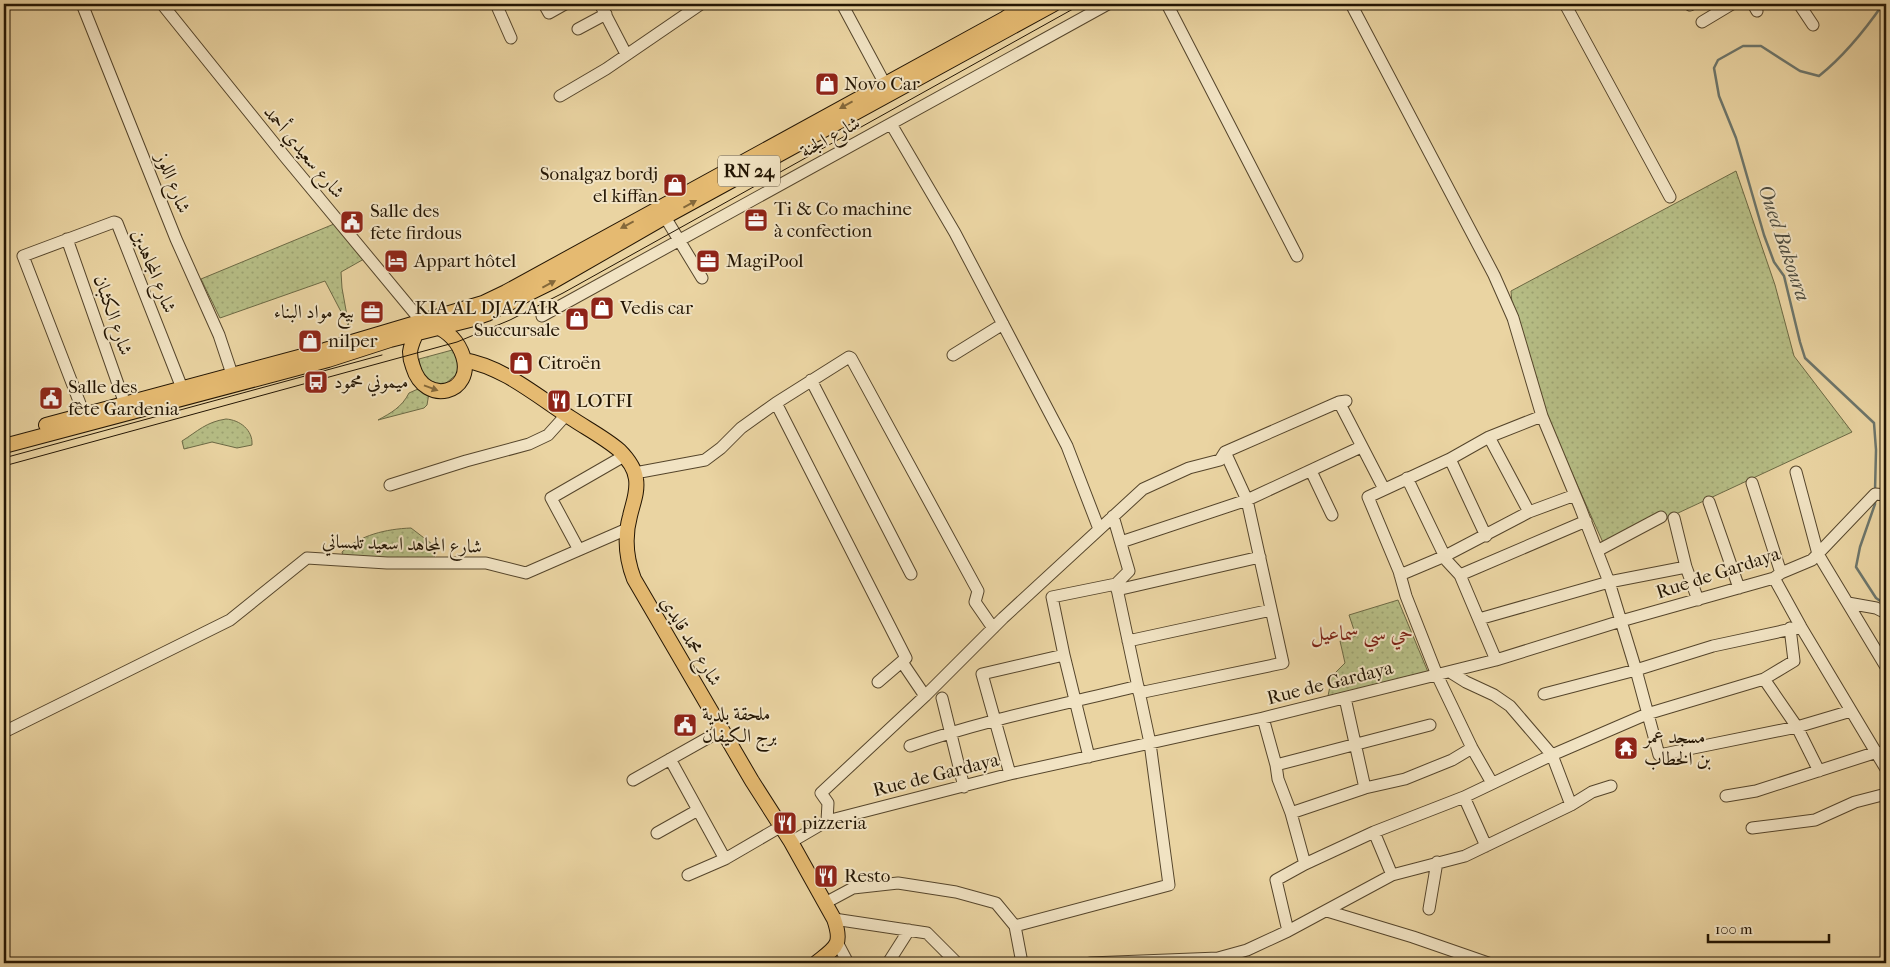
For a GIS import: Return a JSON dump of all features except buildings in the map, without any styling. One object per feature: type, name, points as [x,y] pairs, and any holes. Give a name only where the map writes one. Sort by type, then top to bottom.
[{"type":"main road","name":"RN 24","points":[[4,436],[421,325],[466,310],[506,292],[1004,19],[1026,4]]},
{"type":"main road","name":"RN 24","points":[[439,328],[470,320],[552,282],[665,217],[1054,4]]},
{"type":"main road","points":[[390,340],[405,349],[419,381],[425,387],[434,390],[449,390],[458,384],[464,376],[465,369],[460,336],[470,320]]},
{"type":"main road","name":"RN 24","points":[[4,446],[328,360],[390,340],[421,325]]},
{"type":"main road","points":[[410,359],[411,347],[421,325],[439,328],[460,345]]},
{"type":"main road","points":[[464,360],[482,364],[494,370],[615,447],[624,456],[635,473]]},
{"type":"main road","points":[[464,376],[478,370],[494,370]]},
{"type":"main road","name":"شارع محمد قايدي","points":[[635,473],[637,488],[627,529],[627,554],[637,586],[780,827],[791,842],[834,919],[838,931],[838,944]]},
{"type":"main road","points":[[820,962],[838,944]]},
{"type":"street","name":"شارع اللوز","points":[[82,4],[176,239],[219,336],[232,374]]},
{"type":"street","name":"شارع سعيدي أحمد","points":[[162,4],[421,325]]},
{"type":"street","points":[[496,4],[511,38]]},
{"type":"street","points":[[544,4],[549,13],[565,4]]},
{"type":"street","points":[[560,96],[606,69],[700,4]]},
{"type":"street","points":[[842,4],[885,84]]},
{"type":"street","name":"شارع الجنة","points":[[542,316],[1108,4]]},
{"type":"street","points":[[1167,4],[1230,122],[1297,256]]},
{"type":"street","points":[[1351,4],[1499,285],[1513,318],[1542,416],[1610,582],[1659,756],[1797,727],[1851,711]]},
{"type":"street","points":[[1565,4],[1670,197]]},
{"type":"street","points":[[1702,22],[1732,4]]},
{"type":"street","points":[[1799,4],[1813,24]]},
{"type":"street","points":[[578,29],[603,9],[626,54]]},
{"type":"street","points":[[891,124],[954,232],[1067,446],[1099,529]]},
{"type":"street","points":[[665,217],[702,278]]},
{"type":"street","name":"شارع المجاهدين","points":[[84,414],[24,255],[116,222],[182,388]]},
{"type":"street","name":"شارع الكثبان","points":[[67,239],[125,404]]},
{"type":"street","points":[[953,354],[1003,324]]},
{"type":"street","points":[[635,473],[705,460],[721,448],[741,428],[776,403],[846,357],[851,358],[978,591],[975,602],[993,628]]},
{"type":"street","points":[[811,380],[911,574]]},
{"type":"street","points":[[827,821],[828,803],[821,793],[925,696],[993,628],[1143,489],[1189,468],[1220,460],[1225,452],[1342,402],[1361,447],[1384,489]]},
{"type":"street","points":[[776,403],[906,658],[878,682]]},
{"type":"street","points":[[390,485],[466,460],[529,444],[548,435],[566,415]]},
{"type":"street","points":[[1492,783],[1472,748],[1438,675],[1368,497],[1489,437],[1542,416]]},
{"type":"street","points":[[1489,437],[1529,512]]},
{"type":"street","points":[[1121,542],[1247,500],[1361,447]]},
{"type":"street","points":[[910,746],[950,732],[1075,701],[1283,663],[1247,500],[1225,452]]},
{"type":"street","points":[[579,550],[552,498],[624,456]]},
{"type":"street","points":[[1450,458],[1486,536]]},
{"type":"street","points":[[1311,470],[1332,515]]},
{"type":"street","points":[[1796,472],[1818,554],[1886,667]]},
{"type":"street","points":[[1408,478],[1445,556],[1460,575],[1496,660]]},
{"type":"street","points":[[1752,483],[1795,628],[1851,711],[1886,769]]},
{"type":"street","name":"Rue de Gardaya","points":[[791,842],[827,821],[1010,774],[1263,718],[1450,672],[1739,588],[1778,575],[1812,560],[1875,494],[1886,495]]},
{"type":"street","points":[[1400,575],[1486,536],[1529,512],[1575,495]]},
{"type":"street","points":[[1709,502],[1739,588]]},
{"type":"street","points":[[1015,926],[1169,885],[1150,743],[1117,587],[1129,571],[1113,516]]},
{"type":"street","points":[[1597,551],[1661,517]]},
{"type":"street","points":[[1674,518],[1686,567],[1698,600]]},
{"type":"street","points":[[1460,575],[1586,521]]},
{"type":"street","name":"شارع المجاهد اسعيد تلمساني","points":[[4,732],[230,620],[307,558],[387,563],[486,563],[526,573],[627,529]]},
{"type":"street","points":[[1090,757],[1064,655],[1052,597],[1117,587],[1260,557]]},
{"type":"street","points":[[1479,619],[1610,582],[1686,567]]},
{"type":"street","points":[[1848,604],[1876,608],[1886,613]]},
{"type":"street","points":[[1128,642],[1271,610]]},
{"type":"street","points":[[1544,694],[1636,670],[1713,646],[1795,628]]},
{"type":"street","points":[[1288,931],[1276,880],[1305,864],[1374,832],[1464,797],[1552,755],[1647,714],[1764,679],[1794,661],[1795,628]]},
{"type":"street","points":[[1010,774],[982,674],[1064,655]]},
{"type":"street","points":[[902,662],[925,696]]},
{"type":"street","points":[[1450,672],[1494,695],[1510,706],[1552,755],[1571,805]]},
{"type":"street","points":[[1764,679],[1797,727],[1819,771]]},
{"type":"street","points":[[942,698],[964,787]]},
{"type":"street","points":[[1344,698],[1365,788]]},
{"type":"street","points":[[1263,718],[1276,764],[1278,779],[1291,813],[1305,864]]},
{"type":"street","points":[[1276,764],[1430,725]]},
{"type":"street","points":[[633,780],[722,730]]},
{"type":"street","points":[[1291,813],[1365,788],[1405,779],[1452,760],[1472,748]]},
{"type":"street","points":[[1726,796],[1756,791],[1877,752]]},
{"type":"street","points":[[670,759],[725,858]]},
{"type":"street","points":[[1090,963],[1218,958],[1247,950],[1327,911],[1392,875],[1465,856],[1571,805],[1592,792],[1611,786]]},
{"type":"street","points":[[1752,828],[1815,820],[1854,802],[1886,794]]},
{"type":"street","points":[[1464,797],[1486,846]]},
{"type":"street","points":[[656,833],[698,810]]},
{"type":"street","points":[[688,875],[725,858],[780,827]]},
{"type":"street","points":[[1374,832],[1392,875]]},
{"type":"street","points":[[1429,909],[1436,862]]},
{"type":"street","points":[[825,903],[853,888],[898,883],[956,892],[996,904],[1015,926],[1022,963]]},
{"type":"street","points":[[1327,911],[1413,937],[1488,963]]},
{"type":"street","points":[[834,919],[927,932],[957,963]]},
{"type":"street","points":[[888,963],[909,930]]},
{"type":"street","points":[[838,944],[848,963]]},
{"type":"green space","points":[[1736,171],[1775,285],[1794,356],[1852,432],[1605,547],[1546,415],[1513,318],[1511,291]]},
{"type":"green space","points":[[334,224],[364,259],[341,272],[349,327],[325,281],[220,318],[201,279]]},
{"type":"green space","points":[[456,349],[459,360],[458,373],[445,384],[433,382],[423,375],[419,359]]},
{"type":"green space","points":[[423,389],[429,393],[427,405],[424,408],[378,420],[400,406],[409,393]]},
{"type":"green space","points":[[226,419],[236,421],[248,430],[252,445],[237,448],[212,442],[184,449],[182,441],[208,425]]},
{"type":"green space","points":[[411,528],[432,544],[435,556],[432,559],[343,556],[342,552],[365,537],[392,530]]},
{"type":"green space","points":[[1398,600],[1428,672],[1328,696],[1332,676],[1345,663],[1340,641],[1356,636],[1349,615]]},
{"type":"waterway","name":"Oued Bakoura","points":[[1875,491],[1876,450],[1874,423],[1805,358],[1784,276],[1774,262],[1764,235],[1736,138],[1719,96],[1714,68],[1718,60],[1743,46],[1761,46],[1800,71],[1819,76],[1854,42],[1883,4]]},
{"type":"waterway","name":"Oued Bakoura","points":[[1875,499],[1860,547],[1856,567],[1876,598],[1886,605]]},
{"type":"tram line","points":[[4,466],[457,342],[510,320],[563,293],[1082,4]]},
{"type":"tram line","points":[[4,458],[382,355]]},
{"type":"place","name":"Novo Car","points":[[827,84]]},
{"type":"place","name":"Sonalgaz bordj el kiffan","points":[[675,185]]},
{"type":"place","name":"Ti & Co machine à confection","points":[[756,220]]},
{"type":"place","name":"Salle des fete firdous","points":[[352,222]]},
{"type":"place","name":"Appart hôtel","points":[[396,261]]},
{"type":"place","name":"MagiPool","points":[[708,261]]},
{"type":"place","name":"Vedis car","points":[[602,308]]},
{"type":"place","name":"بيع مواد البناء","points":[[372,312]]},
{"type":"place","name":"KIA AL DJAZAIR Succursale","points":[[577,319]]},
{"type":"place","name":"nilper","points":[[310,341]]},
{"type":"place","name":"Citroën","points":[[521,363]]},
{"type":"place","name":"ميموني محمود","points":[[316,382]]},
{"type":"place","name":"Salle des fête Gardenia","points":[[51,398]]},
{"type":"place","name":"LOTFI","points":[[559,401]]},
{"type":"place","name":"ملحقة بلدية برج الكيفان","points":[[685,725]]},
{"type":"place","name":"مسجد عمر بن الخطاب","points":[[1626,748]]},
{"type":"place","name":"pizzeria","points":[[785,823]]},
{"type":"place","name":"Resto","points":[[826,876]]},
{"type":"district","name":"حي سي سماعيل","points":[[1362,633]]}]
